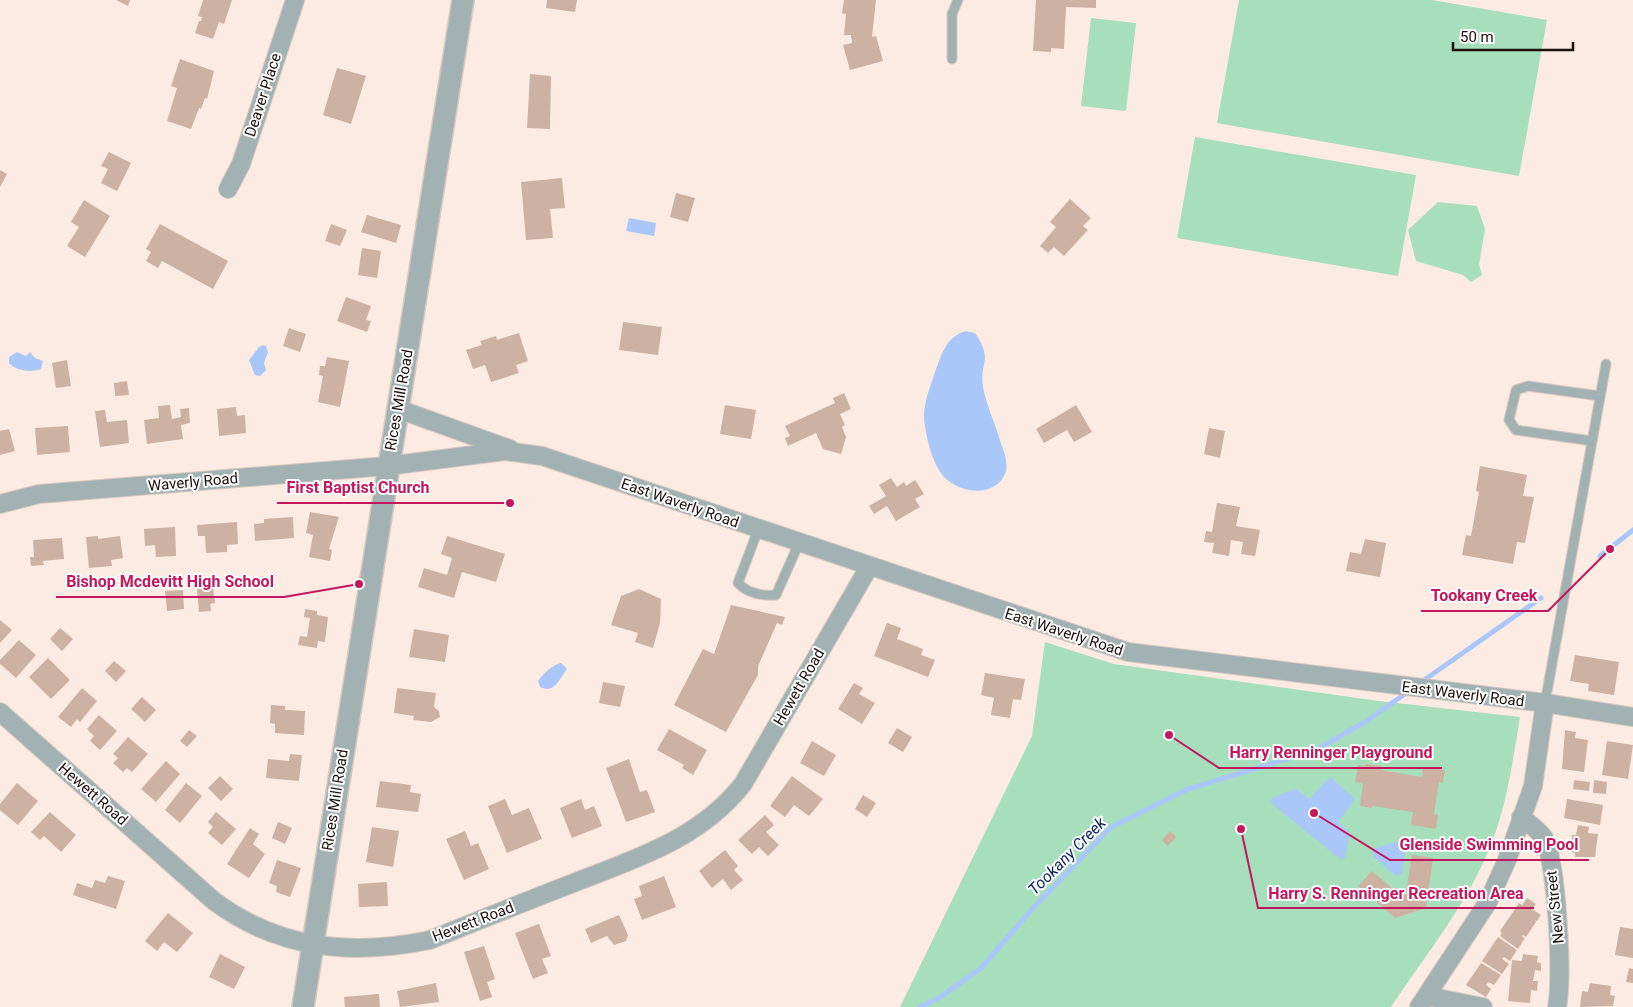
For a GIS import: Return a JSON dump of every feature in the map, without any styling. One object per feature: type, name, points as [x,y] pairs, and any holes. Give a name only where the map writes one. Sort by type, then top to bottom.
[{"type":"street","name":"Deaver Place","points":[[228,188],[241,164],[295,0]]},
{"type":"street","name":"Rices Mill Road","points":[[303,1007],[387,466],[398,409],[463,0]]},
{"type":"street","name":"East Waverly Road","points":[[398,409],[517,452]]},
{"type":"street","name":"East Waverly Road","points":[[387,466],[505,451],[542,456],[758,530],[1128,652],[1545,703],[1633,717]]},
{"type":"street","name":"Waverly Road","points":[[0,504],[39,494],[387,466]]},
{"type":"street","name":"Hewett Road","points":[[0,712],[227,911],[265,932],[313,945],[380,948],[430,940],[666,846],[704,824],[732,798],[742,784],[869,567]]},
{"type":"street","points":[[1483,1007],[1423,1001],[1488,902],[1507,860],[1533,786],[1545,703]]},
{"type":"street","name":"New Street","points":[[1522,817],[1544,838],[1551,870],[1560,962],[1557,1007]]},
{"type":"lane","points":[[952,59],[952,14],[958,0]]},
{"type":"lane","points":[[1545,703],[1606,364]]},
{"type":"lane","points":[[1592,441],[1516,430],[1509,420],[1516,390],[1528,386],[1600,396]]},
{"type":"lane","points":[[758,530],[738,583],[744,590],[764,596],[776,595],[799,543]]},
{"type":"green space","points":[[1239,0],[1432,0],[1547,20],[1519,176],[1217,123]]},
{"type":"green space","points":[[1091,18],[1136,23],[1126,111],[1081,106]]},
{"type":"green space","points":[[1195,137],[1416,175],[1398,276],[1177,238]]},
{"type":"green space","points":[[1438,202],[1477,206],[1485,229],[1479,265],[1482,275],[1471,282],[1463,275],[1416,261],[1408,230]]},
{"type":"green space","points":[[1045,642],[1114,664],[1379,701],[1520,717],[1503,809],[1484,862],[1447,926],[1391,1007],[900,1007],[1032,736]]},
{"type":"water","points":[[629,218],[656,223],[654,236],[626,231]]},
{"type":"water","points":[[966,331],[975,333],[984,350],[983,387],[1007,465],[1005,474],[1000,482],[993,487],[976,491],[958,486],[943,476],[931,452],[924,420],[926,400],[942,354],[953,338]]},
{"type":"water","points":[[266,346],[268,352],[264,363],[266,370],[260,376],[255,375],[249,360],[259,347]]},
{"type":"water","points":[[17,352],[26,356],[30,352],[35,358],[43,361],[41,369],[24,371],[12,366],[9,363],[9,357]]},
{"type":"water","points":[[561,663],[567,669],[556,684],[549,689],[540,687],[538,681],[543,675],[551,667]]},
{"type":"water","points":[[1330,777],[1355,799],[1338,822],[1350,833],[1345,858],[1341,860],[1271,803],[1272,798],[1296,789],[1309,799]]},
{"type":"water","points":[[1396,842],[1405,849],[1402,874],[1396,876],[1373,856],[1373,849]]},
{"type":"building","points":[[116,0],[130,0],[128,6]]},
{"type":"building","points":[[203,0],[232,0],[224,24],[219,22],[213,39],[195,33],[202,17],[198,16]]},
{"type":"building","points":[[547,0],[577,0],[575,12],[546,8]]},
{"type":"building","points":[[844,0],[876,0],[872,37],[876,36],[883,61],[850,70],[843,45],[852,43],[851,35],[844,35],[846,14],[842,13]]},
{"type":"building","points":[[1036,0],[1096,0],[1096,8],[1066,7],[1064,49],[1051,48],[1051,52],[1033,51]]},
{"type":"building","points":[[180,59],[214,71],[207,99],[205,98],[201,109],[199,108],[191,129],[167,121],[177,88],[171,86]]},
{"type":"building","points":[[337,68],[366,76],[351,124],[323,115]]},
{"type":"building","points":[[530,74],[551,76],[550,129],[527,128]]},
{"type":"building","points":[[109,152],[131,163],[117,191],[101,183],[108,169],[101,166]]},
{"type":"building","points":[[0,170],[7,174],[0,187]]},
{"type":"building","points":[[562,178],[565,208],[550,209],[553,238],[526,240],[521,182]]},
{"type":"building","points":[[676,193],[695,198],[688,222],[670,217]]},
{"type":"building","points":[[1070,199],[1091,218],[1083,226],[1088,230],[1064,256],[1054,247],[1048,253],[1040,246],[1056,227],[1050,222]]},
{"type":"building","points":[[84,200],[110,216],[85,257],[67,246],[79,227],[71,222]]},
{"type":"building","points":[[367,215],[401,225],[396,243],[361,232]]},
{"type":"building","points":[[160,224],[228,261],[213,289],[162,261],[158,268],[146,261],[151,252],[146,249]]},
{"type":"building","points":[[331,224],[347,230],[340,246],[325,241]]},
{"type":"building","points":[[362,248],[381,251],[377,278],[358,275]]},
{"type":"building","points":[[346,297],[371,306],[366,320],[371,321],[367,332],[337,321]]},
{"type":"building","points":[[623,322],[662,327],[658,355],[619,350]]},
{"type":"building","points":[[289,328],[306,334],[300,352],[283,346]]},
{"type":"building","points":[[519,333],[528,361],[516,365],[519,373],[491,382],[485,365],[473,369],[466,350],[482,345],[480,341],[496,336],[497,340]]},
{"type":"building","points":[[327,357],[349,361],[340,407],[318,402],[323,376],[319,375],[320,366],[325,366]]},
{"type":"building","points":[[67,360],[71,386],[56,388],[52,363]]},
{"type":"building","points":[[127,381],[129,395],[115,396],[114,383]]},
{"type":"building","points":[[844,393],[851,409],[840,414],[845,425],[842,427],[846,437],[841,454],[823,449],[816,433],[788,446],[785,438],[790,436],[785,426],[835,403],[833,398]]},
{"type":"building","points":[[170,405],[172,419],[181,417],[180,409],[189,408],[190,423],[181,425],[183,439],[147,444],[144,420],[159,418],[158,406]]},
{"type":"building","points":[[725,405],[756,410],[751,439],[720,434]]},
{"type":"building","points":[[1076,405],[1092,432],[1074,442],[1067,430],[1044,443],[1036,429]]},
{"type":"building","points":[[236,407],[237,416],[245,415],[246,433],[219,436],[217,409]]},
{"type":"building","points":[[105,410],[107,422],[127,420],[129,443],[100,447],[95,411]]},
{"type":"building","points":[[68,426],[70,452],[37,455],[35,428]]},
{"type":"building","points":[[1209,428],[1225,431],[1220,458],[1204,454]]},
{"type":"building","points":[[9,429],[15,451],[0,455],[0,431]]},
{"type":"building","points":[[1480,466],[1527,475],[1523,496],[1534,497],[1525,543],[1517,542],[1513,564],[1462,555],[1466,535],[1471,536],[1479,492],[1476,491]]},
{"type":"building","points":[[891,478],[897,487],[904,482],[906,486],[915,480],[924,494],[915,499],[920,507],[896,521],[887,506],[874,514],[869,506],[886,496],[879,485]]},
{"type":"building","points":[[1217,503],[1240,507],[1236,526],[1260,530],[1255,556],[1241,554],[1243,542],[1231,540],[1229,556],[1212,553],[1214,543],[1204,542],[1206,531],[1212,532]]},
{"type":"building","points":[[310,512],[339,517],[329,549],[332,550],[330,561],[309,557],[313,535],[306,533]]},
{"type":"building","points":[[293,517],[294,538],[255,541],[254,524],[264,523],[264,519]]},
{"type":"building","points":[[237,522],[238,544],[227,545],[227,552],[206,553],[205,536],[198,536],[197,525]]},
{"type":"building","points":[[175,527],[176,556],[156,557],[155,545],[145,546],[144,529]]},
{"type":"building","points":[[98,536],[98,539],[120,536],[123,558],[111,560],[112,566],[89,568],[86,537]]},
{"type":"building","points":[[447,536],[505,554],[496,582],[462,572],[454,598],[418,587],[424,568],[447,575],[452,558],[441,554]]},
{"type":"building","points":[[62,538],[64,559],[43,561],[44,565],[31,566],[30,557],[34,557],[33,540]]},
{"type":"building","points":[[1365,539],[1386,543],[1380,577],[1346,571],[1350,552],[1361,554]]},
{"type":"building","points":[[213,588],[215,603],[210,604],[211,611],[199,612],[197,589]]},
{"type":"building","points":[[639,589],[661,599],[660,623],[653,648],[635,642],[638,633],[611,625],[621,596]]},
{"type":"building","points":[[183,590],[184,609],[167,611],[165,591]]},
{"type":"building","points":[[731,605],[785,617],[782,625],[777,623],[758,666],[758,675],[726,732],[674,705],[703,649],[714,654]]},
{"type":"building","points":[[305,609],[317,611],[317,615],[328,617],[325,642],[318,641],[317,648],[298,645],[300,636],[307,637],[310,618],[304,617]]},
{"type":"building","points":[[0,620],[12,630],[0,643]]},
{"type":"building","points":[[887,623],[901,628],[897,639],[923,649],[921,655],[935,660],[928,677],[874,656]]},
{"type":"building","points":[[60,628],[73,639],[62,651],[50,639]]},
{"type":"building","points":[[414,629],[449,635],[445,662],[409,657]]},
{"type":"building","points":[[19,640],[36,655],[16,678],[0,664],[0,660]]},
{"type":"building","points":[[1575,655],[1619,662],[1614,695],[1588,691],[1589,684],[1570,681]]},
{"type":"building","points":[[48,658],[70,680],[51,699],[29,677]]},
{"type":"building","points":[[114,661],[126,671],[116,682],[105,671]]},
{"type":"building","points":[[985,673],[1025,679],[1021,700],[1013,699],[1010,718],[991,715],[994,698],[981,695]]},
{"type":"building","points":[[603,682],[625,686],[620,707],[599,703]]},
{"type":"building","points":[[854,683],[863,688],[859,694],[875,703],[862,724],[838,709]]},
{"type":"building","points":[[82,688],[97,701],[80,722],[77,719],[71,727],[58,717]]},
{"type":"building","points":[[397,688],[436,693],[434,707],[439,711],[440,717],[431,722],[413,720],[414,716],[394,713]]},
{"type":"building","points":[[142,697],[156,710],[145,722],[131,709]]},
{"type":"building","points":[[271,705],[285,706],[285,710],[305,711],[304,735],[275,733],[275,724],[270,723]]},
{"type":"building","points":[[99,715],[117,731],[100,750],[90,741],[94,736],[87,729]]},
{"type":"building","points":[[897,728],[912,737],[903,752],[888,743]]},
{"type":"building","points":[[669,729],[707,750],[693,775],[682,768],[684,765],[657,750]]},
{"type":"building","points":[[189,730],[197,736],[187,747],[180,741]]},
{"type":"building","points":[[1565,730],[1576,732],[1575,738],[1588,740],[1584,772],[1562,769]]},
{"type":"building","points":[[128,737],[148,754],[132,772],[127,768],[123,772],[113,763],[118,758],[113,754]]},
{"type":"building","points":[[812,741],[836,755],[824,776],[800,763]]},
{"type":"building","points":[[1607,741],[1633,745],[1628,779],[1602,775]]},
{"type":"building","points":[[290,754],[302,755],[299,781],[266,778],[268,759],[289,761]]},
{"type":"building","points":[[629,759],[640,792],[647,790],[655,812],[626,822],[606,768]]},
{"type":"building","points":[[166,761],[180,774],[156,802],[141,789]]},
{"type":"building","points":[[1366,764],[1381,766],[1380,770],[1422,777],[1423,767],[1445,770],[1443,783],[1439,782],[1434,814],[1438,815],[1436,829],[1411,825],[1413,812],[1360,806],[1363,783],[1355,782],[1358,765],[1365,766]]},
{"type":"building","points":[[220,776],[233,789],[221,801],[208,788]]},
{"type":"building","points":[[792,776],[823,799],[809,816],[794,805],[785,817],[770,806]]},
{"type":"building","points":[[1574,780],[1590,782],[1589,791],[1573,789]]},
{"type":"building","points":[[1594,780],[1607,782],[1606,794],[1593,793]]},
{"type":"building","points":[[380,781],[411,785],[410,792],[421,794],[418,812],[376,807]]},
{"type":"building","points":[[17,783],[38,801],[18,825],[0,810],[0,804]]},
{"type":"building","points":[[186,783],[202,796],[180,823],[165,810]]},
{"type":"building","points":[[863,795],[876,803],[867,817],[855,809]]},
{"type":"building","points":[[505,799],[512,815],[529,808],[542,839],[507,853],[488,806]]},
{"type":"building","points":[[581,799],[585,810],[594,806],[602,826],[572,838],[560,808]]},
{"type":"building","points":[[1567,799],[1603,805],[1600,825],[1564,818]]},
{"type":"building","points":[[50,812],[76,835],[61,852],[44,836],[40,840],[31,832]]},
{"type":"building","points":[[216,812],[236,829],[222,845],[208,833],[213,827],[208,822]]},
{"type":"building","points":[[765,815],[774,825],[766,832],[779,845],[768,856],[759,847],[752,854],[738,840]]},
{"type":"building","points":[[278,822],[292,828],[285,844],[272,838]]},
{"type":"building","points":[[1578,825],[1589,827],[1588,833],[1598,834],[1595,857],[1575,857],[1575,853],[1570,852],[1572,835],[1576,835]]},
{"type":"building","points":[[372,827],[399,831],[393,867],[366,862]]},
{"type":"building","points":[[250,828],[259,834],[253,844],[265,854],[249,878],[227,864]]},
{"type":"building","points":[[465,831],[471,846],[478,843],[489,869],[464,880],[446,839]]},
{"type":"building","points":[[1170,831],[1176,837],[1168,846],[1162,840]]},
{"type":"building","points":[[725,850],[738,866],[734,870],[743,880],[731,890],[723,879],[712,888],[699,871]]},
{"type":"building","points":[[1412,855],[1433,858],[1426,908],[1395,918],[1358,886],[1372,871],[1400,895],[1406,892]]},
{"type":"building","points":[[277,860],[301,868],[290,897],[276,892],[277,886],[269,883]]},
{"type":"building","points":[[108,876],[125,881],[116,909],[73,895],[77,883],[92,888],[95,880],[105,883]]},
{"type":"building","points":[[664,876],[676,907],[642,920],[634,899],[642,896],[639,886]]},
{"type":"building","points":[[387,882],[388,906],[359,907],[358,884]]},
{"type":"building","points":[[1527,898],[1536,904],[1532,909],[1541,915],[1537,921],[1535,920],[1536,922],[1526,937],[1523,935],[1522,937],[1525,938],[1518,949],[1500,936],[1502,933],[1500,931],[1519,903],[1522,905]]},
{"type":"building","points":[[168,913],[193,933],[177,952],[164,942],[157,951],[145,941]]},
{"type":"building","points":[[619,915],[628,935],[626,941],[614,945],[607,936],[591,943],[585,929]]},
{"type":"building","points":[[539,924],[551,956],[542,959],[548,973],[533,979],[515,933]]},
{"type":"building","points":[[1620,927],[1633,929],[1633,958],[1615,955]]},
{"type":"building","points":[[1498,937],[1517,950],[1510,961],[1504,957],[1502,959],[1509,964],[1502,974],[1482,961]]},
{"type":"building","points":[[484,946],[495,979],[487,982],[492,997],[480,1001],[464,952]]},
{"type":"building","points":[[220,954],[245,967],[234,989],[209,977]]},
{"type":"building","points":[[1523,954],[1538,956],[1537,962],[1541,963],[1541,971],[1535,970],[1533,981],[1538,981],[1537,991],[1531,990],[1530,1003],[1508,1001],[1512,960],[1522,961]]},
{"type":"building","points":[[1481,963],[1501,975],[1494,985],[1488,982],[1486,985],[1491,989],[1486,997],[1466,985]]},
{"type":"building","points":[[1629,968],[1633,969],[1633,983],[1626,982]]},
{"type":"building","points":[[436,983],[439,1002],[400,1007],[397,991]]},
{"type":"building","points":[[1590,983],[1611,986],[1610,995],[1615,996],[1613,1006],[1580,1007],[1582,991],[1588,992]]},
{"type":"building","points":[[379,994],[380,1007],[345,1007],[344,997]]},
{"type":"waterway","name":"Tookany Creek","points":[[1600,556],[1633,530]]},
{"type":"waterway","name":"Tookany Creek","points":[[1420,683],[1541,598]]},
{"type":"waterway","name":"Tookany Creek","points":[[920,1007],[942,996],[981,968],[1035,906],[1111,827],[1185,790],[1316,750],[1365,722],[1409,691]]},
{"type":"place","name":"First Baptist Church","points":[[510,503]]},
{"type":"place","name":"Tookany Creek","points":[[1610,549]]},
{"type":"place","name":"Bishop Mcdevitt High School","points":[[359,584]]},
{"type":"place","name":"Harry Renninger Playground","points":[[1169,735]]},
{"type":"place","name":"Glenside Swimming Pool","points":[[1314,813]]},
{"type":"place","name":"Harry S. Renninger Recreation Area","points":[[1241,829]]}]
